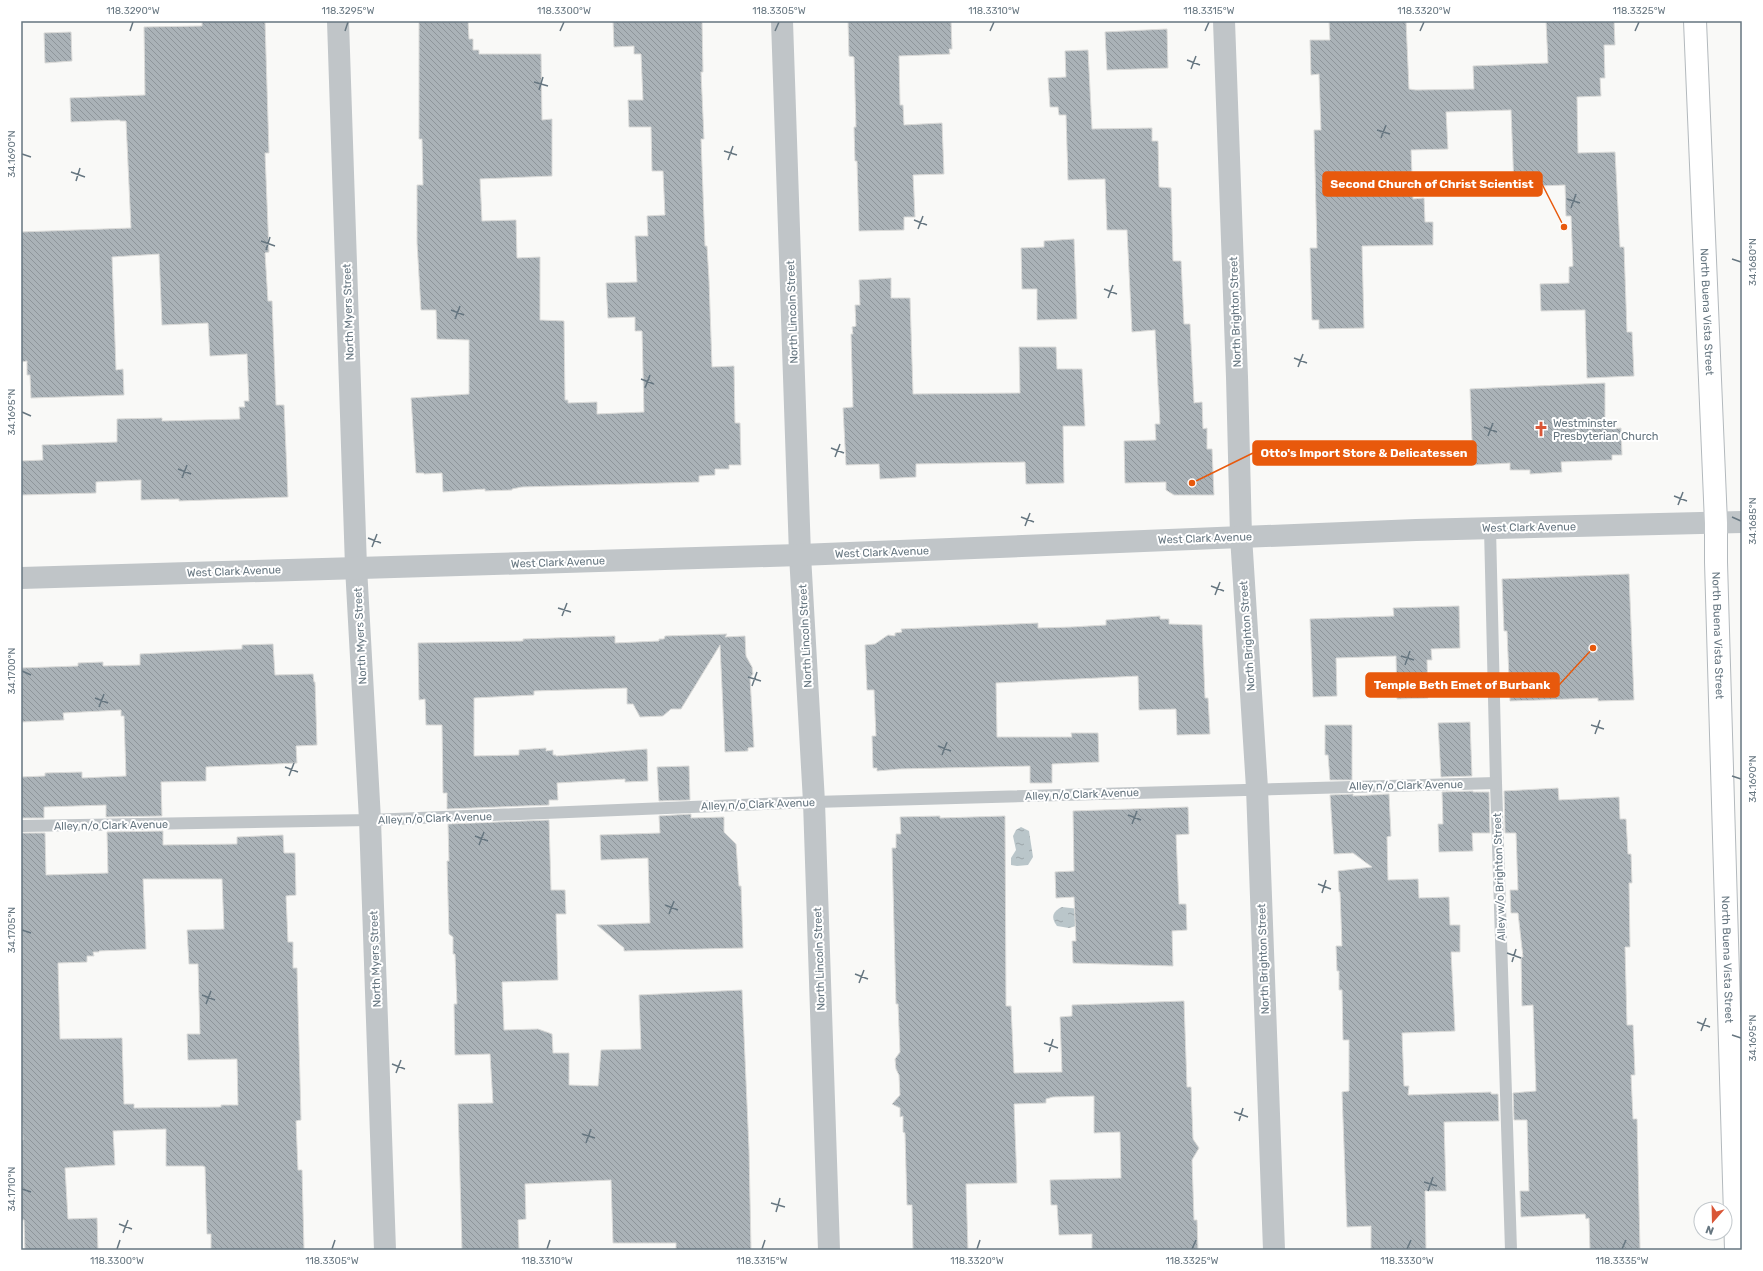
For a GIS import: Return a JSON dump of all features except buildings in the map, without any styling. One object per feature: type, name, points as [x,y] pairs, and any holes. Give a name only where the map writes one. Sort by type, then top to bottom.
[{"type":"main road","name":"North Buena Vista Street","points":[[1695,21],[1716,523],[1716,570],[1736,1250]]},
{"type":"street","name":"North Myers Street","points":[[338,21],[356,567],[370,820],[385,1250]]},
{"type":"street","name":"North Lincoln Street","points":[[782,21],[800,555],[814,802],[829,1250]]},
{"type":"street","name":"North Brighton Street","points":[[1224,21],[1237,377],[1241,536],[1257,788],[1274,1250]]},
{"type":"street","name":"West Clark Avenue","points":[[21,578],[800,555],[1241,536],[1742,522]]},
{"type":"lane","name":"Alley w/o Brighton Street","points":[[1490,528],[1496,783],[1511,1250]]},
{"type":"lane","name":"Alley n/o Clark Avenue","points":[[21,826],[370,820],[814,802],[1257,788],[1496,783]]},
{"type":"water","points":[[1021,827],[1029,831],[1033,857],[1028,865],[1011,865],[1011,858],[1016,850],[1013,836],[1016,830]]},
{"type":"water","points":[[1062,907],[1079,909],[1079,925],[1069,928],[1057,926],[1053,917],[1056,910]]},
{"type":"place","name":"Second Church of Christ Scientist","points":[[1564,227]]},
{"type":"place","name":"Westminster Presbyterian Church","points":[[1541,429]]},
{"type":"place","name":"Otto's Import Store & Delicatessen","points":[[1192,483]]},
{"type":"place","name":"Temple Beth Emet of Burbank","points":[[1593,648]]}]
